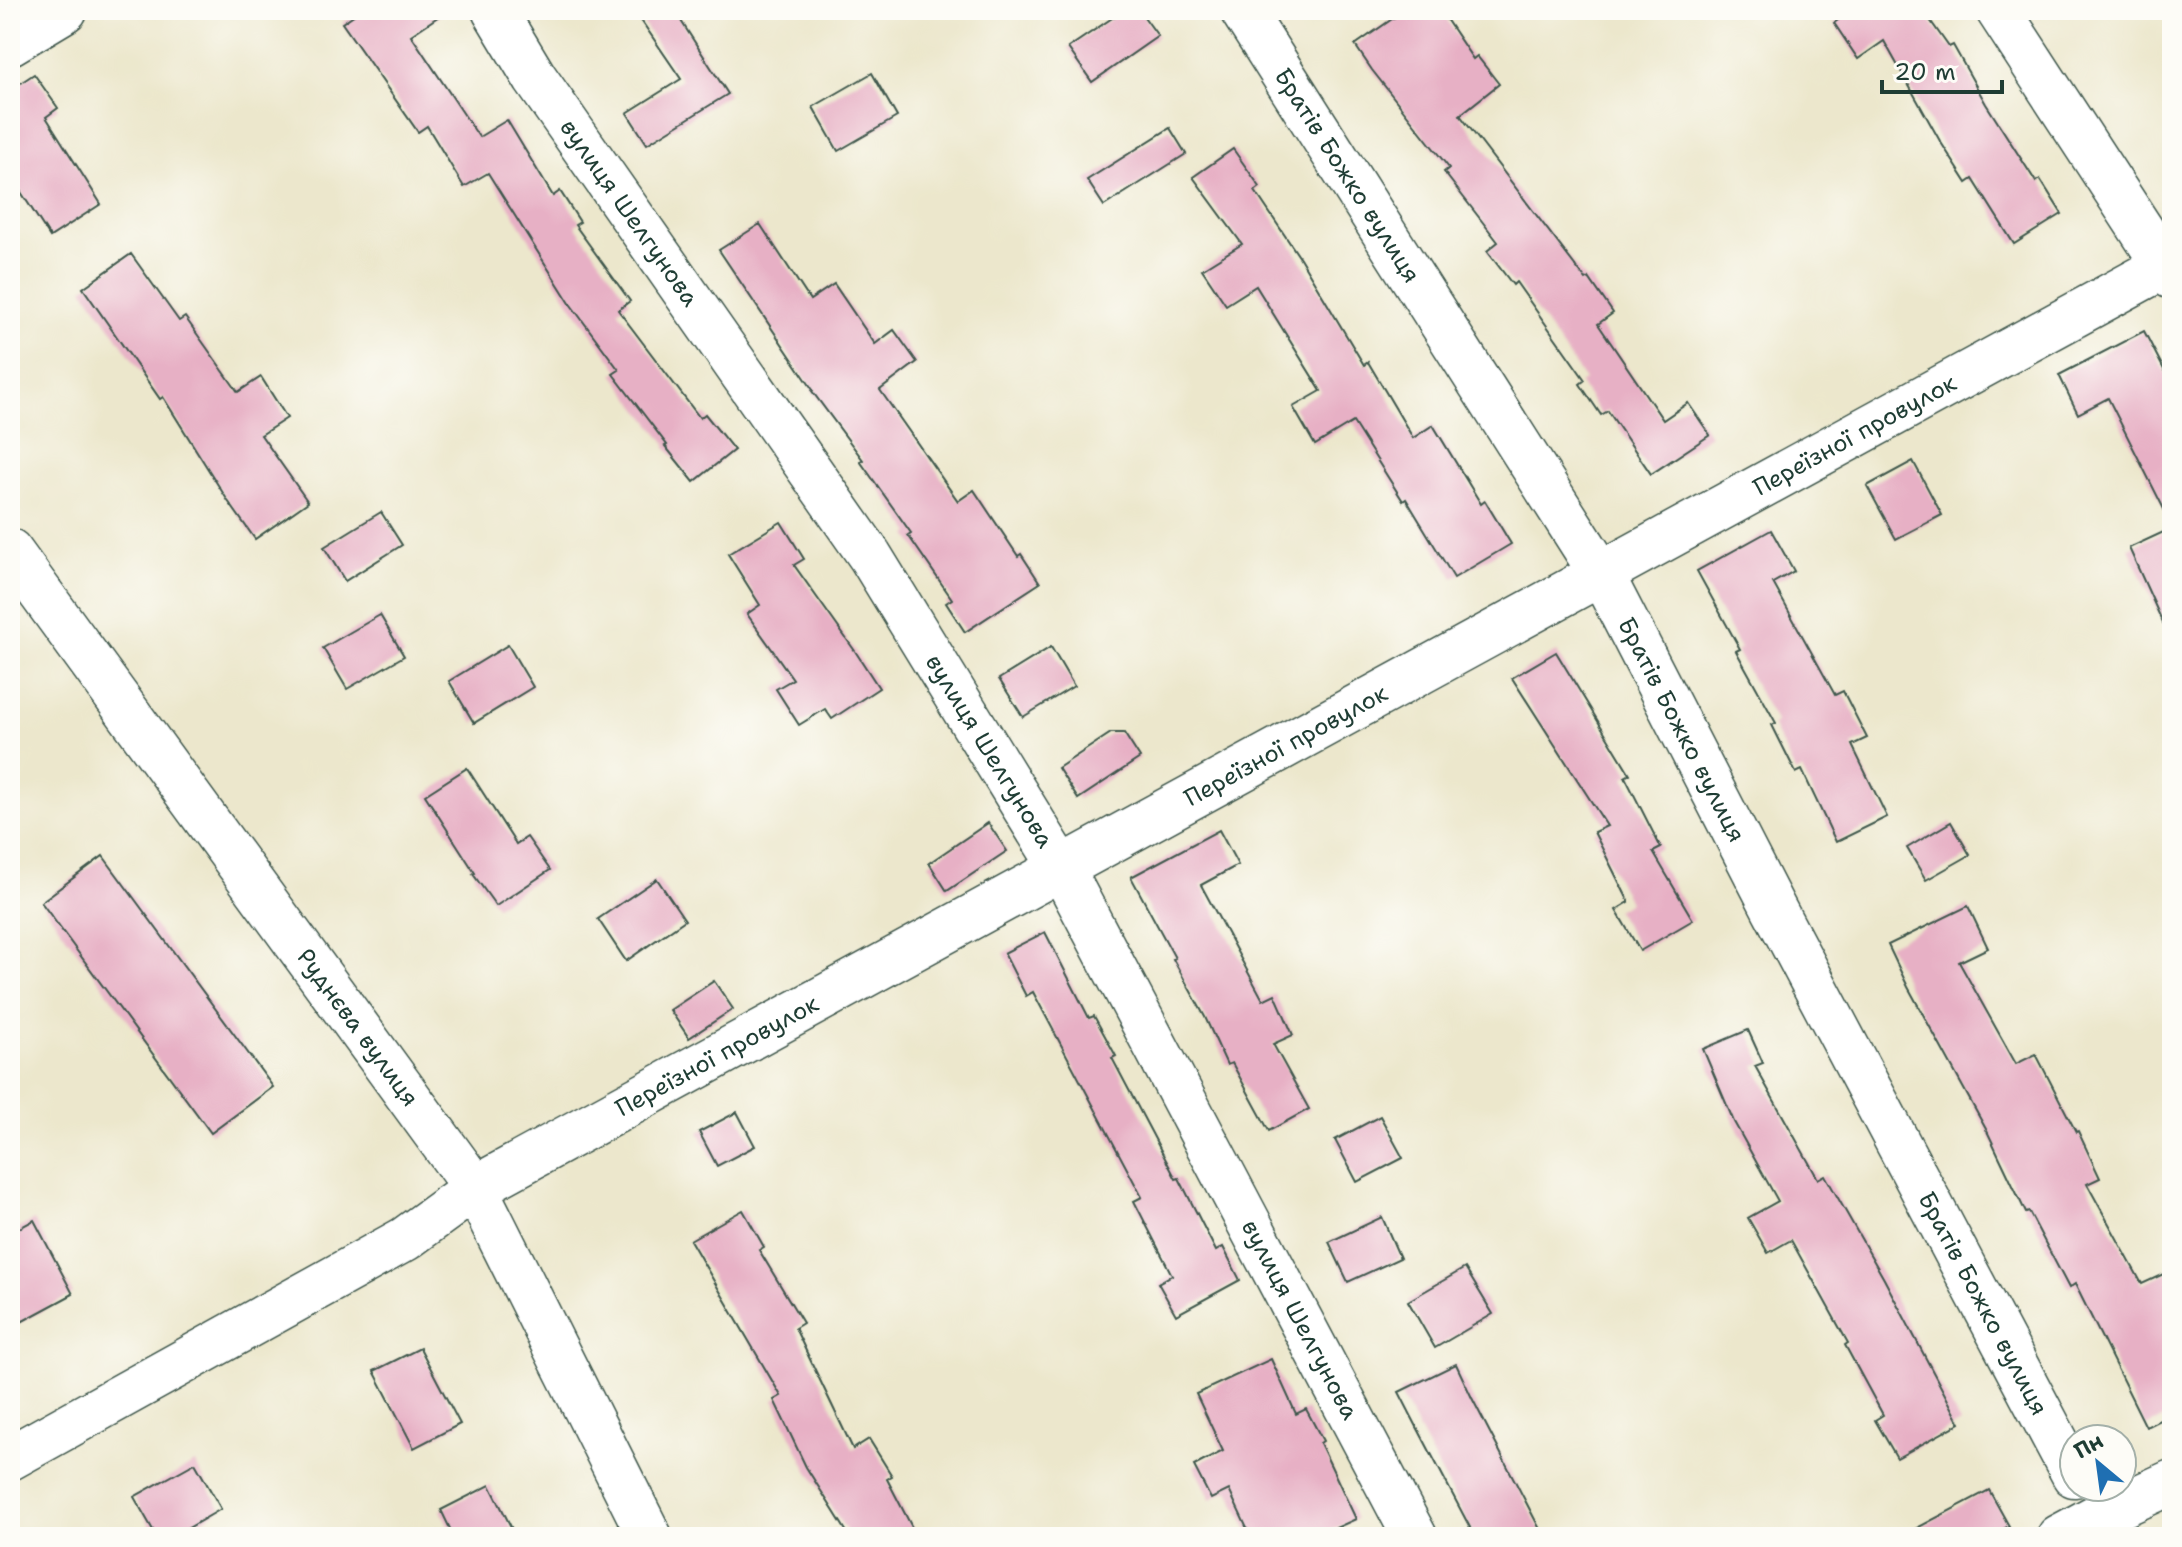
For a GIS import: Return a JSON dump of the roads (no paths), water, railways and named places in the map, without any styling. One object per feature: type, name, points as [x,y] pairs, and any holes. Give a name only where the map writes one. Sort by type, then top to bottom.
[{"type":"street","points":[[10,43],[65,10]]},
{"type":"street","name":"вулиця Шелгунова","points":[[494,10],[535,78],[870,556],[1062,869],[1415,1537]]},
{"type":"street","name":"Братів Божко вулиця","points":[[1242,10],[1602,575],[1781,923],[2058,1445]]},
{"type":"street","points":[[1998,10],[2170,268]]},
{"type":"street","name":"Переїзної провулок","points":[[10,1458],[405,1239],[475,1188],[2170,268]]},
{"type":"street","name":"Руднєва вулиця","points":[[10,551],[475,1188],[650,1537]]},
{"type":"street","points":[[2085,1520],[2172,1482]]}]
